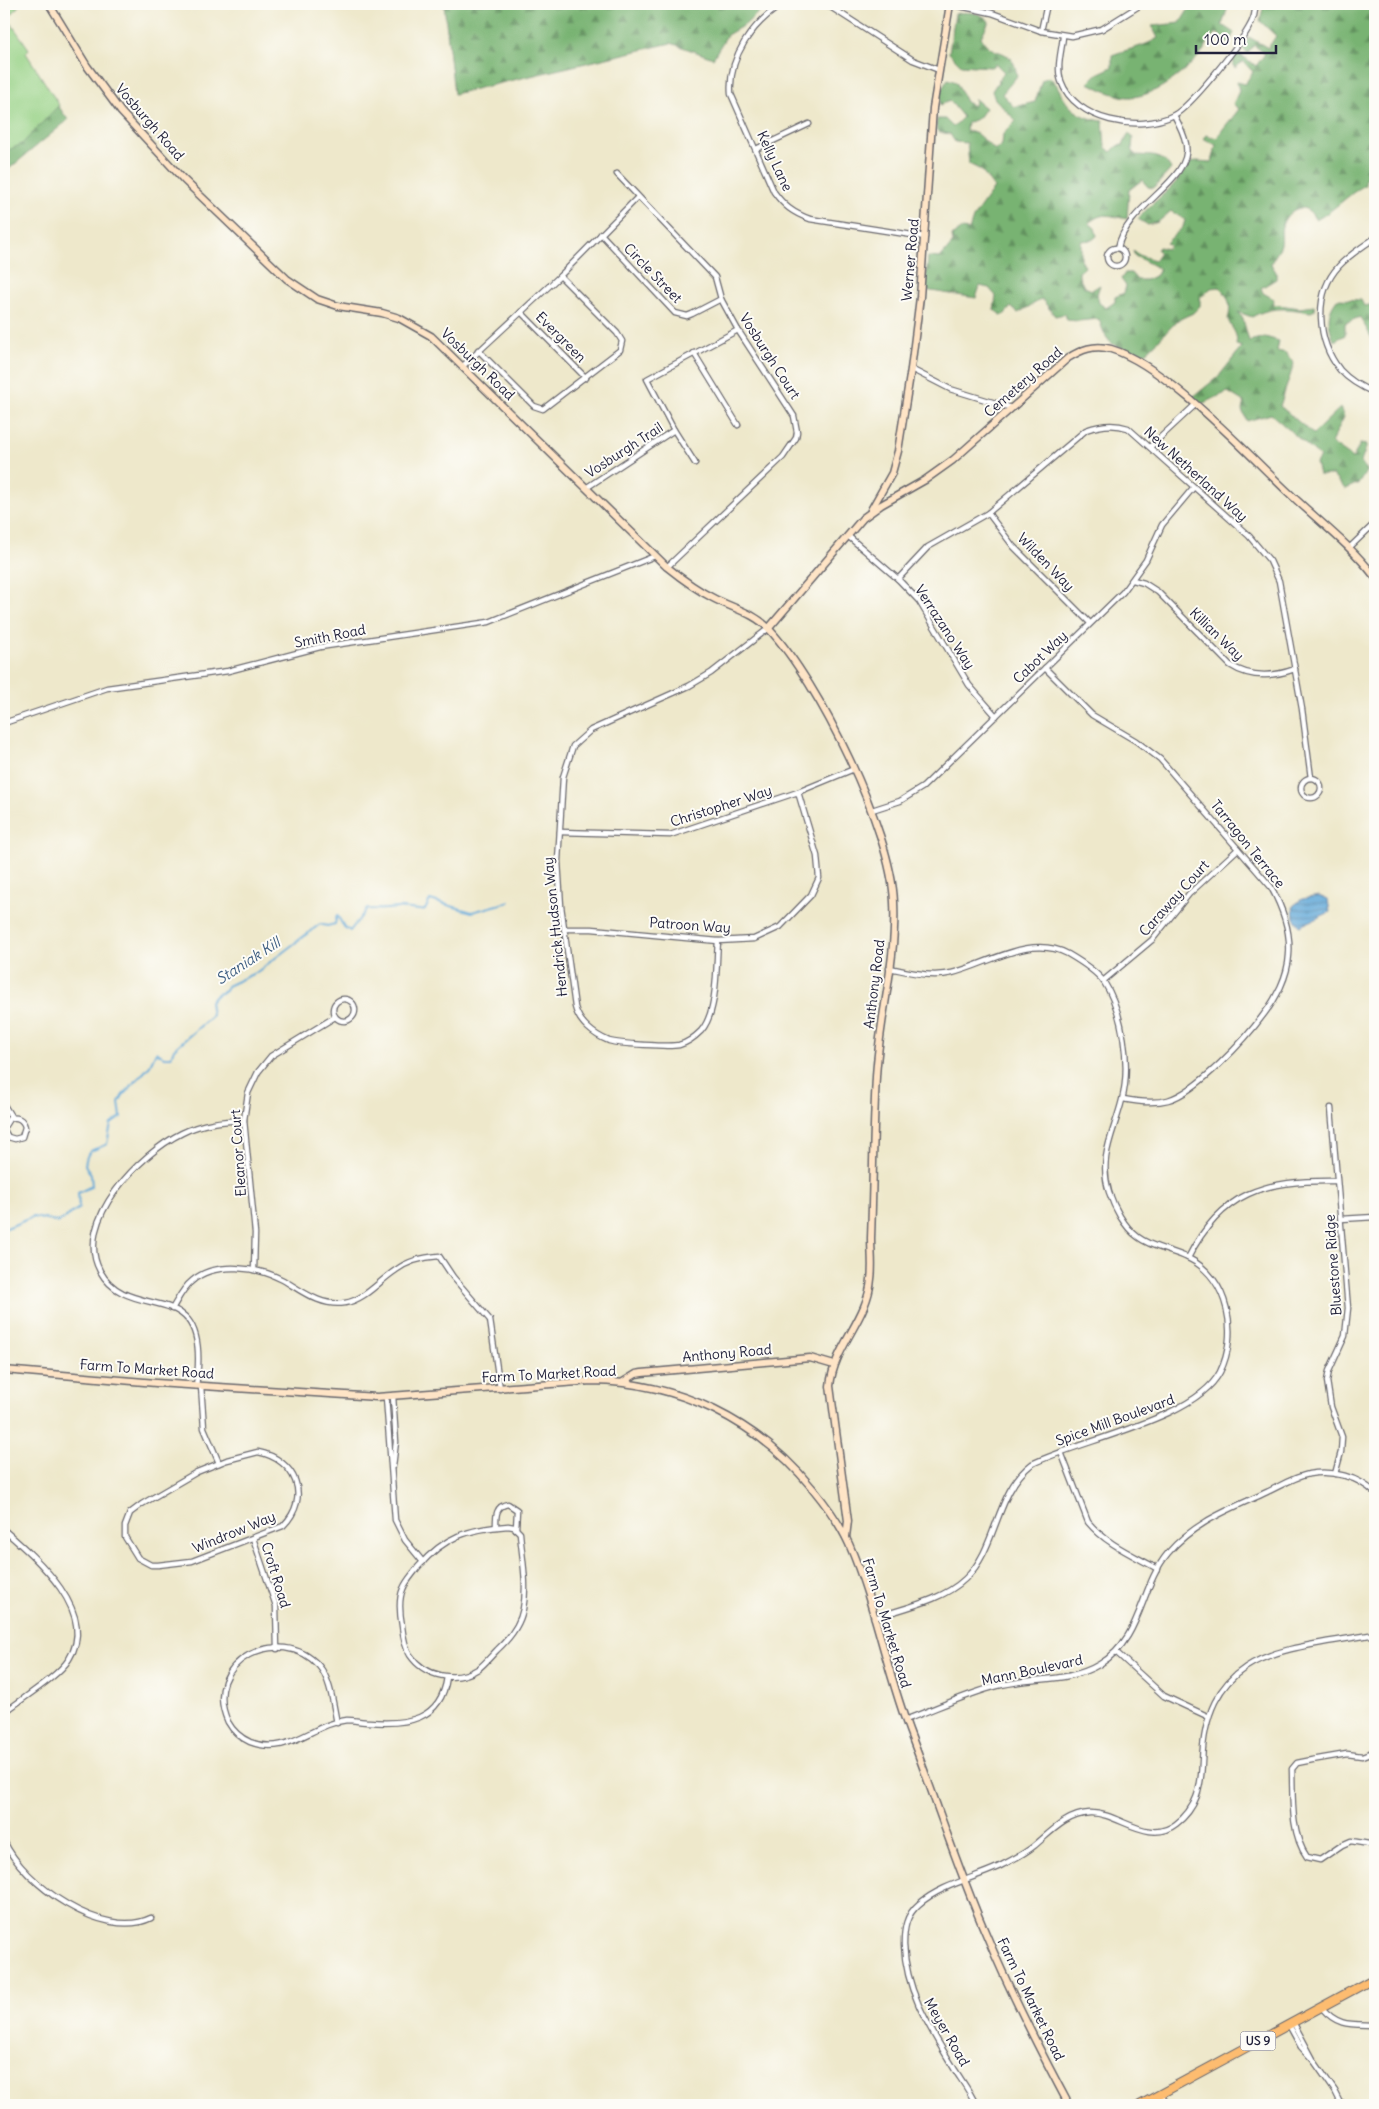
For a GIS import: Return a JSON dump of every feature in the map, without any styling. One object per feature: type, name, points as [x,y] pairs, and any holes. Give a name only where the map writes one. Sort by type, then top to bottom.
[{"type":"main road","name":"US 9","points":[[1140,2105],[1375,1978]]},
{"type":"street","name":"Vosburgh Road","points":[[49,4],[87,66],[121,112],[184,180],[287,278],[317,299],[338,306],[382,313],[399,318],[431,336],[667,567],[697,589],[759,619],[768,628]]},
{"type":"street","name":"Kelly Lane","points":[[783,4],[758,24],[734,62],[730,79],[731,94],[774,192],[784,206],[796,214],[810,219],[925,237]]},
{"type":"street","points":[[826,4],[913,60],[940,70]]},
{"type":"street","points":[[950,4],[992,13],[1063,36],[1091,33],[1102,29],[1142,4]]},
{"type":"street","name":"Werner Road","points":[[871,511],[892,473],[898,451],[911,368],[925,237],[933,108],[950,4]]},
{"type":"street","points":[[1041,30],[1047,4]]},
{"type":"street","points":[[1063,36],[1059,71],[1060,80],[1073,101],[1083,110],[1096,116],[1127,122],[1159,120],[1174,115],[1198,94],[1248,30],[1256,10],[1255,4]]},
{"type":"street","points":[[1118,248],[1122,234],[1130,220],[1174,178],[1186,158],[1186,145],[1174,115]]},
{"type":"street","points":[[756,149],[809,124]]},
{"type":"street","name":"Vosburgh Court","points":[[617,174],[712,272],[718,284],[721,299],[738,330],[789,407],[797,425],[796,438],[783,457],[667,567]]},
{"type":"street","points":[[463,366],[478,350],[560,276],[638,197]]},
{"type":"street","name":"Circle Street","points":[[601,234],[675,312],[687,316],[721,299]]},
{"type":"street","points":[[1375,238],[1338,266],[1329,280],[1322,298],[1321,312],[1327,347],[1336,363],[1349,378],[1375,393]]},
{"type":"street","points":[[1113,248],[1118,248],[1125,253],[1126,258],[1121,265],[1116,266],[1109,262],[1108,254],[1113,248]]},
{"type":"street","points":[[478,350],[538,408],[548,406],[620,350],[622,341],[560,276]]},
{"type":"street","name":"Evergreen","points":[[521,312],[586,378]]},
{"type":"street","name":"Vosburgh Trail","points":[[695,464],[674,430],[647,379],[738,330]]},
{"type":"street","name":"Cemetery Road","points":[[768,628],[871,511],[925,480],[974,442],[1068,358],[1082,350],[1098,346],[1111,349],[1147,367],[1195,405],[1349,548],[1375,576]]},
{"type":"street","points":[[694,353],[738,425]]},
{"type":"street","points":[[911,368],[950,389],[1012,408]]},
{"type":"street","points":[[1150,447],[1195,405]]},
{"type":"street","name":"New Netherland Way","points":[[898,579],[928,547],[988,513],[1021,488],[1076,437],[1091,428],[1112,425],[1122,426],[1132,431],[1193,488],[1249,536],[1263,551],[1276,570],[1284,602],[1311,778]]},
{"type":"street","name":"Vosburgh Trail","points":[[586,488],[674,430]]},
{"type":"street","name":"Cabot Way","points":[[872,810],[914,793],[1090,624],[1133,580],[1162,525],[1193,488]]},
{"type":"street","name":"Wilden Way","points":[[988,513],[1014,546],[1090,624]]},
{"type":"street","points":[[1349,548],[1375,523]]},
{"type":"street","name":"Verrazano Way","points":[[848,536],[898,579],[919,601],[969,685],[996,716]]},
{"type":"street","name":"Smith Road","points":[[4,723],[108,688],[228,671],[320,647],[489,622],[655,556]]},
{"type":"street","name":"Killian Way","points":[[1133,580],[1144,583],[1158,592],[1230,665],[1238,670],[1257,675],[1295,669]]},
{"type":"street","name":"Anthony Road","points":[[768,628],[788,652],[807,681],[854,769],[872,810],[892,877],[894,924],[876,1074],[871,1280],[860,1319],[834,1365],[830,1386],[848,1521],[846,1536]]},
{"type":"street","name":"Hendrick Hudson Way","points":[[718,941],[710,1015],[706,1024],[696,1036],[676,1045],[611,1042],[589,1029],[576,1014],[564,929],[558,861],[565,766],[574,746],[592,730],[711,674],[768,628]]},
{"type":"street","name":"Tarragon Terrace","points":[[1046,668],[1092,715],[1136,741],[1160,759],[1257,869],[1280,903],[1288,932],[1289,955],[1281,984],[1263,1015],[1227,1056],[1187,1090],[1169,1100],[1154,1102],[1123,1099]]},
{"type":"street","name":"Christopher Way","points":[[560,832],[670,835],[798,792],[854,769]]},
{"type":"street","name":"New Netherland Way","points":[[1311,778],[1317,780],[1320,785],[1318,794],[1313,797],[1305,795],[1301,790],[1303,782],[1311,778]]},
{"type":"street","name":"Patroon Way","points":[[564,929],[592,929],[718,941],[754,939],[780,927],[811,896],[817,884],[817,856],[798,792]]},
{"type":"street","name":"Caraway Court","points":[[1103,981],[1152,940],[1200,882],[1238,849]]},
{"type":"street","name":"Spice Mill Boulevard","points":[[874,1618],[945,1593],[966,1578],[978,1562],[1017,1479],[1032,1464],[1180,1409],[1202,1394],[1219,1374],[1228,1350],[1228,1316],[1216,1284],[1208,1274],[1188,1258],[1138,1238],[1126,1226],[1112,1202],[1105,1175],[1104,1157],[1123,1099],[1125,1064],[1122,1032],[1117,1010],[1103,981],[1080,962],[1051,948],[1019,950],[950,974],[927,975],[889,968]]},
{"type":"street","name":"Eleanor Court","points":[[345,999],[353,1003],[355,1011],[351,1018],[344,1021],[335,1017],[334,1009],[337,1002],[345,999]]},
{"type":"street","name":"Eleanor Court","points":[[254,1270],[255,1233],[244,1120],[248,1093],[263,1065],[278,1051],[335,1017]]},
{"type":"street","points":[[4,1105],[12,1118]]},
{"type":"street","name":"Bluestone Ridge","points":[[1331,1108],[1348,1323],[1327,1381],[1331,1406],[1342,1437],[1341,1452],[1335,1474]]},
{"type":"street","points":[[12,1118],[19,1119],[24,1124],[24,1134],[19,1138],[12,1139],[6,1135],[4,1128],[6,1121],[12,1118]]},
{"type":"street","points":[[219,1463],[204,1428],[198,1386],[199,1357],[197,1340],[186,1318],[172,1309],[126,1294],[100,1272],[95,1254],[99,1220],[110,1196],[121,1181],[175,1137],[209,1123],[244,1120]]},
{"type":"street","points":[[1188,1258],[1212,1220],[1243,1195],[1275,1185],[1310,1181],[1336,1181]]},
{"type":"street","points":[[1341,1219],[1375,1217]]},
{"type":"street","points":[[172,1309],[185,1288],[200,1276],[226,1269],[254,1270],[281,1279],[321,1301],[344,1303],[362,1296],[403,1265],[440,1256],[454,1277],[479,1304],[490,1320],[500,1389]]},
{"type":"street","name":"Anthony Road","points":[[623,1382],[630,1377],[642,1374],[810,1358],[834,1365]]},
{"type":"street","name":"Farm To Market Road","points":[[4,1370],[198,1386],[390,1396],[592,1381],[623,1382],[692,1399],[751,1430],[782,1454],[798,1471],[829,1509],[846,1536],[860,1572],[905,1720],[964,1880],[1011,1990],[1069,2105]]},
{"type":"street","points":[[390,1396],[395,1520],[405,1540],[423,1562]]},
{"type":"street","name":"Windrow Way","points":[[258,1452],[269,1454],[281,1460],[296,1483],[297,1506],[292,1517],[283,1526],[192,1561],[151,1565],[138,1558],[125,1537],[125,1526],[130,1513],[180,1481],[219,1463],[258,1452]]},
{"type":"street","points":[[1061,1452],[1088,1522],[1104,1539],[1158,1569]]},
{"type":"street","name":"Mann Boulevard","points":[[905,1720],[997,1686],[1064,1677],[1088,1671],[1117,1653],[1132,1630],[1158,1569],[1167,1554],[1186,1534],[1206,1521],[1308,1474],[1335,1474],[1365,1483],[1375,1493]]},
{"type":"street","points":[[496,1527],[496,1512],[501,1506],[508,1504],[517,1510],[516,1529]]},
{"type":"street","points":[[496,1527],[516,1529],[520,1533],[524,1598],[517,1626],[501,1646],[477,1669],[467,1674],[446,1677],[424,1668],[411,1656],[404,1638],[400,1614],[402,1590],[423,1562],[457,1534],[496,1527]]},
{"type":"street","points":[[4,1530],[33,1556],[64,1595],[76,1615],[78,1627],[74,1648],[62,1668],[4,1713]]},
{"type":"street","name":"Croft Road","points":[[253,1538],[276,1606],[277,1649]]},
{"type":"street","points":[[964,1880],[1020,1856],[1051,1829],[1080,1815],[1090,1813],[1147,1831],[1164,1831],[1174,1826],[1189,1813],[1198,1794],[1202,1737],[1207,1716],[1222,1688],[1232,1678],[1264,1657],[1280,1651],[1375,1634]]},
{"type":"street","points":[[337,1723],[324,1674],[319,1666],[299,1651],[277,1649],[252,1652],[230,1671],[222,1688],[221,1704],[229,1724],[237,1734],[263,1747],[276,1747],[347,1720],[406,1722],[418,1718],[431,1710],[441,1698],[446,1677]]},
{"type":"street","points":[[1117,1653],[1164,1696],[1207,1716]]},
{"type":"street","points":[[1375,1752],[1362,1756],[1347,1754],[1312,1760],[1297,1763],[1292,1768],[1296,1827],[1301,1845],[1307,1857],[1320,1860],[1351,1841],[1375,1845]]},
{"type":"street","points":[[4,1841],[14,1858],[35,1882],[74,1908],[90,1915],[128,1924],[141,1923],[151,1918]]},
{"type":"street","name":"Meyer Road","points":[[964,1880],[928,1897],[912,1911],[906,1921],[905,1960],[914,1997],[924,2019],[976,2105]]},
{"type":"street","points":[[1322,2008],[1330,2017],[1342,2023],[1375,2025]]},
{"type":"street","points":[[1291,2023],[1301,2047],[1314,2061],[1335,2091],[1342,2105]]},
{"type":"street","points":[[1161,2093],[1167,2105]]},
{"type":"green space","points":[[4,4],[20,4],[8,19],[29,49],[26,53],[59,105],[22,144],[4,152]]},
{"type":"green space","points":[[444,4],[767,4],[746,24],[727,35],[713,58],[671,43],[454,94]]},
{"type":"green space","points":[[1192,4],[1229,4],[1222,25],[1234,33],[1228,44],[1217,33],[1210,39],[1196,59],[1180,74],[1162,87],[1142,95],[1132,97],[1121,96],[1088,83],[1097,74],[1112,67],[1112,55],[1142,46],[1158,38],[1152,26],[1180,23]]},
{"type":"green space","points":[[1264,4],[1375,4],[1375,169],[1365,178],[1365,185],[1316,220],[1305,209],[1296,209],[1289,214],[1283,222],[1281,245],[1271,264],[1276,272],[1276,279],[1261,288],[1263,293],[1274,299],[1272,304],[1300,308],[1314,306],[1315,310],[1311,312],[1274,309],[1252,317],[1238,312],[1243,319],[1249,341],[1265,337],[1279,341],[1277,351],[1286,353],[1294,364],[1280,406],[1313,434],[1340,408],[1344,417],[1331,443],[1353,458],[1360,444],[1367,445],[1361,462],[1367,470],[1359,483],[1345,489],[1332,475],[1319,475],[1316,463],[1320,457],[1271,414],[1247,421],[1242,410],[1244,402],[1228,392],[1201,404],[1193,397],[1219,376],[1242,347],[1236,345],[1236,334],[1228,319],[1229,302],[1219,287],[1211,288],[1200,298],[1200,306],[1193,313],[1178,320],[1141,358],[1137,354],[1110,342],[1104,333],[1099,319],[1078,321],[1067,320],[1065,314],[1055,316],[1042,299],[1018,313],[1011,307],[1003,316],[994,310],[996,296],[989,288],[980,286],[976,298],[925,290],[928,257],[940,258],[953,243],[952,236],[960,229],[969,230],[973,218],[994,188],[981,170],[969,164],[967,143],[955,142],[950,134],[938,132],[936,126],[937,119],[945,119],[953,127],[963,117],[950,101],[940,105],[940,92],[948,79],[956,82],[966,102],[974,106],[975,99],[986,108],[979,118],[967,123],[966,130],[977,134],[995,150],[1002,145],[1003,134],[1016,121],[995,99],[992,91],[1004,72],[996,64],[991,67],[961,65],[949,53],[955,14],[973,13],[989,21],[981,37],[989,47],[1008,56],[1015,66],[1017,76],[1002,94],[1014,107],[1035,102],[1042,80],[1049,77],[1056,84],[1070,107],[1091,119],[1103,121],[1105,147],[1111,152],[1117,146],[1123,145],[1129,133],[1133,138],[1132,149],[1135,155],[1160,158],[1171,169],[1154,188],[1148,187],[1142,180],[1129,190],[1127,219],[1103,216],[1089,223],[1095,228],[1097,236],[1092,240],[1081,241],[1081,260],[1085,267],[1079,272],[1079,277],[1084,287],[1092,290],[1100,285],[1097,294],[1099,303],[1106,308],[1115,302],[1115,297],[1124,293],[1126,286],[1121,279],[1125,273],[1131,273],[1137,280],[1146,280],[1157,275],[1160,269],[1135,256],[1133,251],[1141,256],[1155,260],[1160,253],[1157,250],[1159,247],[1167,249],[1170,246],[1166,243],[1183,227],[1185,220],[1171,211],[1158,222],[1148,225],[1138,219],[1172,187],[1188,164],[1196,161],[1212,162],[1216,145],[1203,138],[1206,135],[1217,138],[1236,113],[1239,109],[1233,104],[1239,91],[1237,82],[1245,84],[1253,72],[1243,61],[1235,68],[1233,65],[1234,56],[1237,52],[1256,66],[1265,54],[1254,45],[1248,53],[1242,48],[1249,37],[1268,48],[1276,36],[1260,21]]},
{"type":"green space","points":[[4,26],[68,120],[4,173]]},
{"type":"green space","points":[[1337,299],[1361,300],[1364,306],[1375,304],[1374,342],[1360,317],[1345,323],[1345,335],[1334,341],[1329,319],[1333,304]]},
{"type":"water","points":[[1319,896],[1328,900],[1330,912],[1300,926],[1294,918],[1293,906],[1302,899]]},
{"type":"waterway","name":"Staniak Kill","points":[[4,1229],[33,1217],[59,1222],[79,1208],[78,1193],[92,1186],[91,1175],[85,1165],[86,1159],[92,1150],[107,1144],[111,1124],[121,1117],[119,1102],[123,1095],[149,1067],[156,1052],[164,1057],[171,1057],[174,1049],[212,1016],[210,1002],[216,995],[225,991],[227,986],[257,972],[320,924],[327,926],[335,924],[337,915],[344,927],[350,931],[367,909],[400,908],[425,910],[430,900],[472,912],[509,902]]}]
